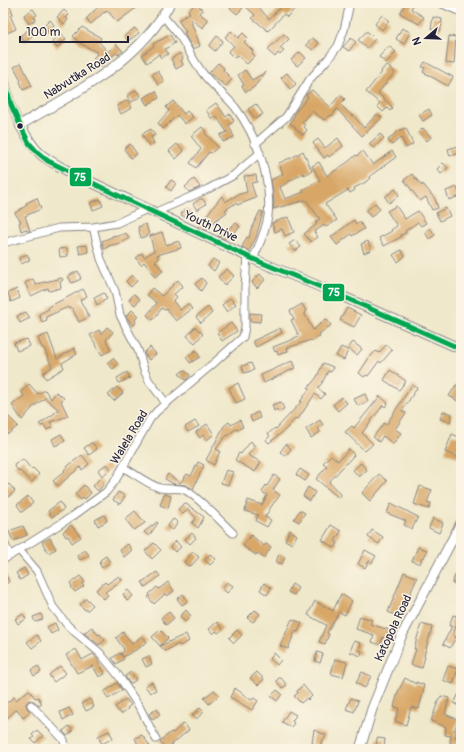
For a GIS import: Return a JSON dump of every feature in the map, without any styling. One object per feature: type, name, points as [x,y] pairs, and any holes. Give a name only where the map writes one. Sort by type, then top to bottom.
[{"type":"street","name":"Nabvutika Road","points":[[20,125],[114,67],[141,44],[163,16],[170,3]]},
{"type":"street","points":[[256,144],[286,118],[310,79],[338,46],[344,30],[350,3]]},
{"type":"street","points":[[440,3],[461,12]]},
{"type":"street","name":"Walela Road","points":[[3,560],[73,516],[106,492],[115,481],[150,419],[157,411],[242,337],[245,327],[245,287],[250,258],[263,237],[268,215],[265,172],[260,153],[247,124],[234,106],[204,75],[180,37],[163,16]]},
{"type":"street","name":"Youth Drive","points":[[3,71],[10,105],[30,143],[37,152],[48,161],[250,258],[328,290],[461,349]]},
{"type":"street","points":[[3,108],[10,105]]},
{"type":"street","points":[[3,243],[59,228],[92,227],[117,223],[208,189],[234,175],[260,153]]},
{"type":"street","points":[[92,227],[100,259],[115,291],[120,315],[138,350],[149,381],[166,403]]},
{"type":"street","points":[[123,467],[155,486],[186,491],[204,505],[233,533]]},
{"type":"street","name":"Katopola Road","points":[[360,749],[372,709],[401,638],[461,523]]},
{"type":"street","points":[[3,540],[10,556]]},
{"type":"street","points":[[19,550],[37,571],[53,607],[68,626],[100,653],[118,675],[140,708],[156,739]]},
{"type":"street","points":[[31,705],[64,740],[66,747],[63,749]]},
{"type":"building","points":[[102,3],[143,3],[117,22],[107,10],[91,24],[86,19]]},
{"type":"building","points":[[196,3],[203,10],[199,13],[208,20],[203,28],[190,19],[200,46],[193,49],[184,33],[186,32],[178,20],[190,13],[188,11]]},
{"type":"building","points":[[233,3],[237,3],[243,8],[237,14],[229,7]]},
{"type":"building","points":[[242,3],[255,3],[269,19],[285,3],[300,3],[287,17],[284,14],[268,31],[252,18],[255,15]]},
{"type":"building","points":[[406,3],[413,5],[411,9],[424,17],[419,24],[400,13]]},
{"type":"building","points":[[10,5],[13,14],[10,15],[16,29],[7,33],[3,24],[3,7]]},
{"type":"building","points":[[33,9],[37,15],[34,17],[35,20],[29,24],[24,15]]},
{"type":"building","points":[[64,10],[69,15],[66,18],[68,20],[64,24],[57,17]]},
{"type":"building","points":[[382,15],[389,21],[382,30],[375,24]]},
{"type":"building","points":[[433,17],[442,19],[440,31],[431,29]]},
{"type":"building","points":[[50,20],[54,25],[47,32],[42,28]]},
{"type":"building","points":[[82,27],[101,38],[99,42],[108,52],[116,44],[123,51],[118,55],[116,53],[101,66],[93,58],[98,53],[80,43],[73,36]]},
{"type":"building","points":[[135,28],[139,33],[128,41],[124,36]]},
{"type":"building","points":[[402,28],[410,32],[404,44],[396,39]]},
{"type":"building","points":[[28,30],[33,35],[25,42],[20,36]]},
{"type":"building","points":[[231,31],[238,38],[243,33],[248,38],[244,42],[253,51],[252,53],[255,56],[247,64],[237,55],[235,58],[228,52],[234,46],[225,37]]},
{"type":"building","points":[[366,32],[368,32],[375,39],[367,48],[358,40]]},
{"type":"building","points":[[61,33],[66,39],[57,48],[52,42]]},
{"type":"building","points":[[284,34],[289,39],[280,48],[284,51],[280,55],[278,53],[275,57],[268,51],[269,48]]},
{"type":"building","points":[[170,35],[175,43],[165,49],[168,54],[161,58],[159,54],[147,63],[142,55],[154,46],[153,44]]},
{"type":"building","points":[[217,36],[223,41],[215,51],[209,46]]},
{"type":"building","points":[[449,36],[456,37],[454,64],[446,63]]},
{"type":"building","points":[[312,38],[319,43],[313,50],[306,45]]},
{"type":"building","points":[[351,38],[356,42],[349,51],[343,47]]},
{"type":"building","points":[[388,47],[396,52],[386,63],[379,57]]},
{"type":"building","points":[[300,52],[306,58],[297,66],[291,60]]},
{"type":"building","points":[[180,53],[183,59],[181,60],[183,65],[176,69],[171,59]]},
{"type":"building","points":[[425,62],[453,77],[448,86],[423,72],[425,68],[422,67]]},
{"type":"building","points":[[21,63],[32,86],[23,90],[21,80],[14,67]]},
{"type":"building","points":[[218,63],[224,68],[223,70],[232,79],[226,86],[209,73]]},
{"type":"building","points":[[386,65],[395,72],[378,93],[393,108],[390,111],[387,108],[383,112],[377,106],[380,103],[366,92]]},
{"type":"building","points":[[245,70],[252,80],[266,72],[254,87],[246,92],[238,75]]},
{"type":"building","points":[[158,71],[164,81],[158,85],[152,74]]},
{"type":"building","points":[[287,73],[296,84],[290,89],[281,78]]},
{"type":"building","points":[[136,90],[141,96],[132,102],[127,96]]},
{"type":"building","points":[[312,90],[330,107],[340,95],[345,99],[340,104],[352,116],[353,115],[364,128],[377,114],[382,118],[362,136],[337,109],[332,116],[331,115],[324,120],[312,111],[302,123],[305,125],[304,127],[307,130],[303,135],[295,128],[296,127],[290,124],[297,110],[308,97],[306,95]]},
{"type":"building","points":[[156,91],[159,98],[147,105],[143,98]]},
{"type":"building","points":[[128,100],[132,108],[121,114],[117,106]]},
{"type":"building","points":[[173,101],[184,114],[187,111],[193,117],[185,124],[177,115],[163,129],[158,123],[169,111],[166,107]]},
{"type":"building","points":[[216,103],[226,117],[230,114],[234,121],[229,125],[234,137],[223,142],[220,135],[227,132],[216,116],[212,119],[206,110]]},
{"type":"building","points":[[256,104],[263,114],[255,119],[248,109]]},
{"type":"building","points":[[429,109],[432,115],[423,121],[419,115]]},
{"type":"building","points":[[202,127],[206,132],[205,133],[218,147],[211,153],[209,152],[196,168],[190,163],[201,149],[191,136]]},
{"type":"building","points":[[406,128],[413,144],[406,148],[401,137],[392,145],[388,140],[398,131]]},
{"type":"building","points":[[423,128],[431,137],[427,141],[419,132]]},
{"type":"building","points":[[151,129],[155,135],[151,137],[154,143],[149,146],[142,134]]},
{"type":"building","points":[[380,134],[384,138],[374,148],[369,144]]},
{"type":"building","points":[[338,138],[343,146],[329,157],[328,155],[324,158],[313,143],[318,139],[325,148]]},
{"type":"building","points":[[130,144],[137,154],[131,158],[124,149]]},
{"type":"building","points":[[177,144],[184,151],[176,159],[169,151]]},
{"type":"building","points":[[458,146],[460,153],[450,156],[448,149]]},
{"type":"building","points":[[303,151],[312,171],[304,175],[303,173],[280,187],[285,199],[304,192],[303,190],[320,180],[312,166],[319,162],[327,176],[363,151],[373,165],[392,151],[396,157],[370,176],[371,178],[354,188],[355,190],[350,193],[348,190],[325,204],[337,220],[326,227],[324,225],[314,232],[318,237],[311,242],[304,234],[317,224],[315,222],[320,219],[306,200],[273,209],[274,202],[271,180],[283,174],[279,163],[290,159]]},
{"type":"building","points":[[443,163],[448,168],[441,174],[437,169]]},
{"type":"building","points":[[412,174],[422,186],[423,184],[435,199],[438,208],[432,210],[426,197],[420,201],[404,180]]},
{"type":"building","points":[[256,175],[257,182],[251,183],[256,198],[237,205],[236,203],[225,210],[227,212],[216,220],[207,231],[198,226],[222,196],[225,202],[237,195],[247,192],[244,176]]},
{"type":"building","points":[[194,179],[200,187],[189,192],[185,187]]},
{"type":"building","points":[[171,180],[176,183],[171,191],[166,187]]},
{"type":"building","points":[[457,187],[460,196],[449,200],[446,191]]},
{"type":"building","points":[[395,189],[399,195],[389,203],[385,197]]},
{"type":"building","points":[[37,198],[41,209],[25,216],[30,231],[27,231],[26,229],[21,231],[19,223],[21,222],[15,213],[27,205],[26,203]]},
{"type":"building","points":[[100,199],[103,206],[93,210],[90,203]]},
{"type":"building","points":[[200,199],[203,199],[206,204],[197,210],[193,204]]},
{"type":"building","points":[[375,203],[380,209],[371,217],[366,211]]},
{"type":"building","points":[[396,206],[405,219],[418,211],[426,223],[421,226],[418,222],[405,231],[406,233],[401,235],[401,237],[384,246],[379,238],[392,231],[391,230],[397,226],[387,211]]},
{"type":"building","points":[[446,208],[450,216],[440,221],[436,213]]},
{"type":"building","points":[[186,209],[191,211],[187,218],[181,215]]},
{"type":"building","points":[[260,211],[263,212],[256,237],[249,251],[242,247],[247,237],[249,238],[251,229]]},
{"type":"building","points":[[288,217],[294,232],[285,236],[282,229],[275,232],[272,223]]},
{"type":"building","points":[[354,220],[356,224],[360,222],[364,229],[352,236],[351,234],[337,245],[331,237]]},
{"type":"building","points":[[236,223],[240,227],[226,239],[218,236],[227,227],[228,229]]},
{"type":"building","points":[[146,224],[149,235],[141,238],[138,227]]},
{"type":"building","points":[[430,228],[435,235],[429,239],[425,232]]},
{"type":"building","points":[[162,232],[166,245],[179,241],[181,248],[157,255],[159,259],[155,261],[163,271],[155,277],[144,262],[141,265],[136,258],[142,253],[144,257],[154,251],[150,236]]},
{"type":"building","points":[[126,233],[129,239],[108,246],[104,249],[102,241],[112,236],[118,236]]},
{"type":"building","points":[[295,240],[301,247],[295,251],[289,244]]},
{"type":"building","points":[[368,241],[371,250],[364,253],[361,244]]},
{"type":"building","points":[[87,245],[88,252],[80,254],[78,246]]},
{"type":"building","points":[[67,248],[68,256],[60,257],[59,249]]},
{"type":"building","points":[[401,250],[405,256],[398,262],[393,255]]},
{"type":"building","points":[[27,254],[30,260],[21,264],[19,258]]},
{"type":"building","points":[[213,259],[219,263],[214,271],[208,266]]},
{"type":"building","points":[[227,269],[234,276],[225,285],[218,277]]},
{"type":"building","points":[[78,271],[81,279],[72,283],[68,276]]},
{"type":"building","points":[[260,274],[265,280],[257,288],[252,282]]},
{"type":"building","points":[[132,275],[137,281],[131,287],[126,281]]},
{"type":"building","points":[[62,278],[63,280],[60,282],[61,288],[49,291],[48,288],[31,296],[25,283],[33,279],[36,285]]},
{"type":"building","points":[[202,278],[206,283],[201,291],[195,284]]},
{"type":"building","points":[[178,280],[183,286],[174,294],[177,297],[173,301],[180,310],[188,304],[192,309],[176,321],[166,309],[164,310],[162,308],[153,320],[147,315],[157,303],[147,295],[152,288],[162,296]]},
{"type":"building","points":[[17,289],[20,298],[11,302],[8,293]]},
{"type":"building","points":[[83,289],[87,296],[80,300],[89,317],[79,322],[72,308],[69,309],[68,307],[46,317],[47,320],[42,322],[39,314],[49,309],[48,307]]},
{"type":"building","points":[[104,293],[107,299],[97,305],[94,298]]},
{"type":"building","points":[[134,294],[140,299],[135,305],[129,300]]},
{"type":"building","points":[[230,298],[236,304],[227,312],[222,305]]},
{"type":"building","points":[[302,304],[306,311],[304,313],[313,330],[326,319],[331,325],[319,334],[320,336],[312,341],[311,340],[287,348],[288,351],[278,355],[277,351],[275,352],[273,347],[299,336],[291,320],[294,319],[290,311]]},
{"type":"building","points":[[208,307],[212,313],[201,323],[196,317]]},
{"type":"building","points":[[347,308],[361,315],[354,327],[340,320]]},
{"type":"building","points":[[132,310],[138,316],[133,326],[126,316]]},
{"type":"building","points":[[26,312],[30,318],[20,323],[17,316]]},
{"type":"building","points":[[250,313],[261,314],[260,322],[250,321]]},
{"type":"building","points":[[231,323],[237,331],[222,341],[217,333]]},
{"type":"building","points":[[107,327],[113,332],[106,340],[111,350],[102,355],[90,335],[99,330],[101,334]]},
{"type":"building","points":[[195,327],[203,334],[195,343],[187,336]]},
{"type":"building","points":[[280,328],[282,333],[256,347],[253,341]]},
{"type":"building","points":[[48,334],[57,359],[74,348],[77,354],[62,363],[64,368],[46,379],[43,373],[52,367],[38,338]]},
{"type":"building","points":[[27,339],[30,346],[17,351],[14,343]]},
{"type":"building","points":[[353,342],[362,349],[357,355],[348,348]]},
{"type":"building","points":[[386,345],[392,350],[381,363],[379,361],[368,376],[366,375],[364,377],[359,373],[369,358],[376,351],[379,353]]},
{"type":"building","points":[[150,347],[156,354],[149,360],[144,353]]},
{"type":"building","points":[[341,347],[348,350],[344,360],[336,356]]},
{"type":"building","points":[[196,350],[200,357],[190,363],[186,357]]},
{"type":"building","points":[[113,358],[118,364],[113,369],[107,363]]},
{"type":"building","points":[[292,361],[295,368],[264,383],[261,375]]},
{"type":"building","points":[[251,363],[254,370],[244,373],[242,366]]},
{"type":"building","points":[[323,363],[333,367],[331,372],[328,371],[318,388],[325,394],[321,399],[315,394],[298,419],[296,418],[285,430],[269,443],[266,440],[270,436],[268,434],[275,428],[276,429],[302,401],[300,402],[309,389],[308,388],[317,377]]},
{"type":"building","points":[[184,370],[190,375],[186,380],[179,374]]},
{"type":"building","points":[[390,370],[406,381],[399,390],[384,380]]},
{"type":"building","points":[[127,372],[130,378],[119,383],[117,378]]},
{"type":"building","points":[[238,383],[245,399],[236,403],[229,388]]},
{"type":"building","points":[[29,384],[38,394],[45,390],[51,399],[56,392],[64,398],[61,401],[68,416],[50,422],[53,426],[47,430],[44,425],[41,426],[39,424],[55,413],[54,412],[59,410],[45,398],[33,407],[22,420],[12,405],[24,396],[21,392]]},
{"type":"building","points":[[412,385],[417,388],[402,411],[406,413],[395,429],[401,433],[393,444],[383,436],[379,442],[373,437],[384,423],[386,425]]},
{"type":"building","points":[[456,385],[461,388],[461,396],[458,401],[449,396]]},
{"type":"building","points":[[117,387],[123,393],[114,401],[108,395]]},
{"type":"building","points":[[365,394],[368,401],[358,406],[354,399]]},
{"type":"building","points":[[380,396],[388,403],[385,407],[383,405],[362,433],[373,444],[365,451],[345,432],[352,426],[354,428]]},
{"type":"building","points":[[342,397],[347,403],[338,411],[333,405]]},
{"type":"building","points":[[281,402],[284,409],[278,412],[277,409],[274,411],[272,405]]},
{"type":"building","points":[[3,411],[18,426],[8,434],[3,428]]},
{"type":"building","points":[[443,411],[452,414],[450,422],[440,419]]},
{"type":"building","points":[[258,412],[260,418],[252,422],[250,416]]},
{"type":"building","points":[[240,420],[243,427],[237,430],[236,429],[224,438],[216,449],[220,451],[214,465],[206,460],[224,426],[229,422],[231,425]]},
{"type":"building","points":[[320,420],[323,425],[318,428],[320,432],[311,438],[306,429]]},
{"type":"building","points":[[195,421],[199,426],[188,432],[185,427]]},
{"type":"building","points":[[207,424],[214,434],[207,440],[203,435],[200,438],[196,432]]},
{"type":"building","points":[[61,434],[65,441],[55,446],[52,439]]},
{"type":"building","points":[[452,434],[461,438],[461,459],[445,452]]},
{"type":"building","points":[[251,441],[255,447],[248,455],[261,462],[255,472],[235,460],[239,453],[241,454]]},
{"type":"building","points":[[93,443],[97,449],[89,455],[84,448]]},
{"type":"building","points":[[286,444],[291,449],[285,456],[280,452]]},
{"type":"building","points":[[349,449],[354,455],[329,482],[341,495],[339,498],[316,479],[327,466],[323,463],[331,455],[338,461]]},
{"type":"building","points":[[82,455],[89,464],[82,470],[80,467],[58,486],[53,481],[65,471],[64,470],[69,465]]},
{"type":"building","points":[[23,459],[31,469],[33,468],[39,474],[32,482],[20,471],[19,472],[14,465]]},
{"type":"building","points":[[198,462],[204,465],[193,489],[186,485],[174,484],[165,479],[168,474],[180,483],[187,474],[191,476]]},
{"type":"building","points":[[361,463],[367,470],[359,477],[353,470]]},
{"type":"building","points":[[107,464],[111,469],[102,476],[98,470]]},
{"type":"building","points":[[300,469],[309,475],[305,481],[296,475]]},
{"type":"building","points":[[226,470],[233,472],[228,485],[221,483]]},
{"type":"building","points":[[379,474],[387,481],[370,501],[362,493]]},
{"type":"building","points":[[274,475],[280,479],[273,490],[280,495],[265,517],[271,520],[267,527],[256,521],[258,515],[245,511],[248,500],[262,505],[267,495],[262,492]]},
{"type":"building","points":[[99,479],[104,484],[98,491],[93,486]]},
{"type":"building","points":[[9,484],[15,491],[8,497],[3,489]]},
{"type":"building","points":[[84,485],[91,493],[85,499],[83,497],[81,500],[75,494]]},
{"type":"building","points":[[420,486],[432,490],[427,502],[431,503],[429,509],[414,504]]},
{"type":"building","points":[[308,487],[315,492],[310,501],[303,496]]},
{"type":"building","points":[[118,492],[125,496],[120,504],[113,500]]},
{"type":"building","points":[[164,494],[171,496],[168,508],[160,505]]},
{"type":"building","points":[[28,496],[33,503],[22,512],[17,505]]},
{"type":"building","points":[[60,502],[64,509],[52,517],[48,511]]},
{"type":"building","points":[[185,503],[204,517],[198,528],[192,523],[196,518],[188,509],[183,514],[178,509]]},
{"type":"building","points":[[391,503],[418,517],[412,529],[404,525],[406,521],[387,513]]},
{"type":"building","points":[[300,510],[305,513],[299,522],[294,519]]},
{"type":"building","points":[[135,511],[145,523],[134,530],[125,519]]},
{"type":"building","points":[[104,515],[107,521],[98,526],[95,520]]},
{"type":"building","points":[[433,518],[443,523],[439,533],[429,528]]},
{"type":"building","points":[[173,519],[178,522],[173,530],[167,527]]},
{"type":"building","points":[[157,522],[158,523],[149,536],[144,532]]},
{"type":"building","points":[[71,525],[81,537],[72,543],[68,536],[66,537],[63,532]]},
{"type":"building","points":[[331,525],[341,531],[335,541],[338,543],[335,548],[322,540]]},
{"type":"building","points":[[23,526],[27,535],[13,541],[9,531]]},
{"type":"building","points":[[290,530],[297,535],[292,544],[285,540]]},
{"type":"building","points":[[372,530],[383,537],[379,544],[368,537]]},
{"type":"building","points":[[192,533],[196,538],[190,544],[185,539]]},
{"type":"building","points":[[251,535],[264,546],[266,544],[271,547],[264,558],[257,553],[256,555],[243,546]]},
{"type":"building","points":[[50,538],[56,549],[48,553],[42,542]]},
{"type":"building","points":[[176,541],[181,547],[175,552],[170,547]]},
{"type":"building","points":[[154,543],[161,550],[152,559],[145,551]]},
{"type":"building","points":[[128,544],[132,550],[124,557],[120,550]]},
{"type":"building","points":[[418,547],[427,550],[424,558],[422,557],[420,564],[412,561]]},
{"type":"building","points":[[85,550],[89,555],[80,560],[77,555]]},
{"type":"building","points":[[365,550],[376,556],[372,563],[369,561],[365,568],[358,564]]},
{"type":"building","points":[[193,552],[199,557],[191,566],[188,566],[184,562]]},
{"type":"building","points":[[210,554],[216,559],[210,565],[205,560]]},
{"type":"building","points":[[279,554],[285,557],[282,564],[276,562]]},
{"type":"building","points":[[106,556],[110,562],[102,568],[99,563],[101,562],[100,560]]},
{"type":"building","points":[[3,568],[9,582],[3,585]]},
{"type":"building","points":[[24,568],[28,575],[20,580],[16,573]]},
{"type":"building","points":[[157,572],[160,576],[145,587],[142,582]]},
{"type":"building","points":[[404,572],[417,578],[403,610],[400,609],[397,616],[388,612]]},
{"type":"building","points":[[455,575],[461,578],[461,587],[452,583]]},
{"type":"building","points":[[80,576],[85,582],[82,584],[84,586],[75,592],[70,583]]},
{"type":"building","points":[[119,576],[122,580],[105,592],[108,595],[104,599],[96,590],[105,582],[107,584]]},
{"type":"building","points":[[168,582],[174,591],[167,596],[165,594],[154,604],[148,597],[150,596],[149,594],[157,587],[159,589]]},
{"type":"building","points":[[227,582],[233,586],[227,593],[222,588]]},
{"type":"building","points":[[264,583],[271,588],[267,595],[260,590]]},
{"type":"building","points":[[292,584],[298,588],[294,595],[288,592]]},
{"type":"building","points":[[128,590],[133,596],[127,601],[123,594]]},
{"type":"building","points":[[183,594],[188,601],[182,605],[177,599]]},
{"type":"building","points":[[341,594],[352,601],[345,615],[339,612],[327,633],[329,634],[325,644],[319,642],[326,625],[308,615],[315,601],[333,611]]},
{"type":"building","points":[[86,598],[93,605],[88,610],[85,610],[80,605]]},
{"type":"building","points":[[186,610],[191,616],[185,622],[180,616]]},
{"type":"building","points":[[255,610],[260,614],[253,622],[247,618]]},
{"type":"building","points":[[169,612],[174,618],[166,625],[161,618]]},
{"type":"building","points":[[23,614],[26,619],[18,624],[15,619]]},
{"type":"building","points":[[41,614],[43,619],[35,622],[33,617]]},
{"type":"building","points":[[453,615],[459,617],[453,635],[456,637],[450,648],[443,644],[452,626],[449,626]]},
{"type":"building","points":[[360,616],[372,620],[370,624],[389,630],[387,638],[383,637],[380,645],[372,642],[374,635],[356,629]]},
{"type":"building","points":[[292,619],[302,623],[298,632],[295,631],[288,649],[280,646]]},
{"type":"building","points":[[217,622],[223,629],[218,633],[216,631],[213,634],[209,629]]},
{"type":"building","points":[[55,623],[58,630],[51,634],[47,627]]},
{"type":"building","points":[[421,624],[432,627],[422,668],[411,665]]},
{"type":"building","points":[[92,627],[98,635],[100,634],[105,640],[99,645],[84,633]]},
{"type":"building","points":[[160,630],[168,638],[160,646],[152,637]]},
{"type":"building","points":[[237,630],[242,635],[234,643],[229,638]]},
{"type":"building","points":[[123,632],[132,644],[142,636],[147,642],[123,657],[121,654],[124,649],[116,638]]},
{"type":"building","points":[[186,634],[189,641],[180,646],[179,644],[165,651],[160,646]]},
{"type":"building","points":[[37,635],[41,641],[32,648],[27,642]]},
{"type":"building","points":[[354,641],[361,643],[359,650],[362,651],[361,656],[350,652]]},
{"type":"building","points":[[76,649],[82,660],[93,654],[105,674],[99,677],[93,666],[77,673],[66,655]]},
{"type":"building","points":[[317,652],[323,654],[320,663],[315,661]]},
{"type":"building","points":[[120,653],[124,659],[116,664],[112,658]]},
{"type":"building","points":[[274,653],[281,660],[277,665],[270,659]]},
{"type":"building","points":[[149,656],[152,664],[146,667],[142,659]]},
{"type":"building","points":[[335,659],[347,662],[343,677],[331,674]]},
{"type":"building","points":[[38,666],[41,672],[34,676],[31,670]]},
{"type":"building","points":[[60,666],[66,673],[54,682],[49,675]]},
{"type":"building","points":[[448,666],[458,669],[453,684],[443,680]]},
{"type":"building","points":[[131,672],[136,680],[130,684],[125,676]]},
{"type":"building","points":[[257,672],[264,679],[258,685],[250,678]]},
{"type":"building","points":[[362,672],[371,676],[365,688],[356,683]]},
{"type":"building","points":[[279,678],[281,678],[287,685],[282,688],[277,682]]},
{"type":"building","points":[[405,678],[416,684],[416,682],[424,685],[419,709],[411,707],[406,725],[395,721],[399,708],[394,707],[398,692]]},
{"type":"building","points":[[152,682],[156,690],[150,693],[145,686]]},
{"type":"building","points":[[117,683],[122,690],[108,699],[104,692]]},
{"type":"building","points":[[303,685],[312,696],[308,700],[307,698],[301,703],[294,696]]},
{"type":"building","points":[[235,688],[251,700],[254,698],[258,701],[252,710],[230,697]]},
{"type":"building","points":[[29,690],[35,698],[38,697],[42,704],[39,706],[34,701],[29,700],[26,704],[30,711],[28,714],[23,718],[17,709],[3,722],[3,706],[14,697],[16,700]]},
{"type":"building","points":[[214,690],[219,695],[209,704],[204,698]]},
{"type":"building","points":[[277,690],[282,694],[277,701],[271,696]]},
{"type":"building","points":[[461,690],[461,707],[454,703]]},
{"type":"building","points":[[441,696],[449,698],[445,714],[459,720],[454,730],[456,730],[455,737],[461,737],[461,744],[450,743],[451,736],[445,735],[446,727],[431,721]]},
{"type":"building","points":[[351,698],[358,701],[354,712],[346,709]]},
{"type":"building","points":[[90,699],[94,707],[86,711],[82,703]]},
{"type":"building","points":[[126,699],[131,705],[121,714],[115,707]]},
{"type":"building","points":[[69,708],[73,715],[63,720],[60,712]]},
{"type":"building","points":[[200,708],[204,712],[196,719],[192,715]]},
{"type":"building","points":[[157,709],[160,715],[152,719],[149,714]]},
{"type":"building","points":[[289,711],[296,715],[292,721],[294,723],[291,727],[282,722]]},
{"type":"building","points":[[184,723],[189,730],[166,749],[160,741],[171,732],[173,733]]},
{"type":"building","points":[[69,726],[73,731],[67,736],[63,731]]},
{"type":"building","points":[[37,730],[43,736],[35,743],[31,739],[34,737],[32,735]]},
{"type":"building","points":[[314,730],[326,735],[320,746],[312,743]]},
{"type":"building","points":[[109,731],[113,738],[102,744],[98,736]]},
{"type":"building","points":[[142,735],[151,749],[140,749],[135,738]]},
{"type":"building","points":[[377,738],[385,739],[384,749],[376,749]]},
{"type":"transit line","name":"75","points":[[3,71],[11,105],[20,125],[29,143],[48,161],[253,259],[328,290],[461,349]]}]
